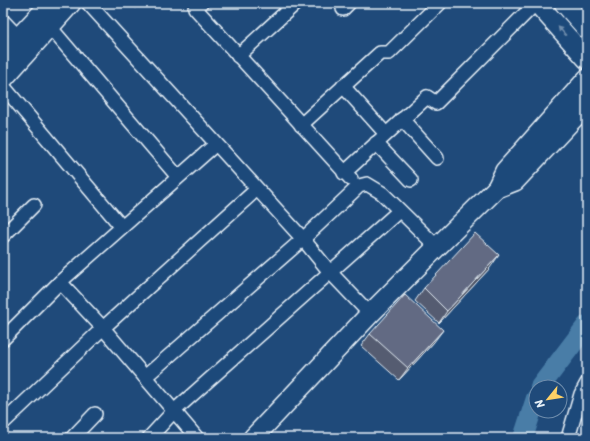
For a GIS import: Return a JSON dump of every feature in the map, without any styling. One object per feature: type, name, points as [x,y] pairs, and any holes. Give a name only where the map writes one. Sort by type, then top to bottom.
[{"type":"street","points":[[3,79],[24,42],[50,3]]},
{"type":"street","points":[[3,54],[50,27],[71,3]]},
{"type":"street","points":[[88,3],[303,239],[329,271],[370,314]]},
{"type":"street","points":[[201,3],[195,8],[344,173],[359,186]]},
{"type":"street","points":[[238,56],[296,3]]},
{"type":"street","points":[[301,125],[380,53],[390,53],[440,3]]},
{"type":"street","points":[[344,173],[426,97],[436,102],[536,3],[587,59]]},
{"type":"street","points":[[564,3],[587,29]]},
{"type":"street","points":[[3,21],[24,42]]},
{"type":"street","points":[[50,27],[178,177]]},
{"type":"street","points":[[253,438],[370,314],[497,188],[505,171],[587,79]]},
{"type":"street","points":[[3,86],[121,226]]},
{"type":"street","points":[[343,86],[411,180]]},
{"type":"street","points":[[497,188],[515,181],[587,104]]},
{"type":"street","points":[[402,119],[437,158]]},
{"type":"street","points":[[3,339],[60,282],[121,226],[216,144]]},
{"type":"street","points":[[145,377],[303,239],[359,186],[367,184],[382,193],[437,247]]},
{"type":"street","points":[[3,423],[103,328],[257,189]]},
{"type":"street","points":[[3,236],[34,205]]},
{"type":"street","points":[[149,438],[174,411],[329,271],[399,211]]},
{"type":"street","points":[[60,282],[103,328],[197,438]]},
{"type":"street","points":[[568,438],[581,394],[587,383]]},
{"type":"street","points":[[72,438],[95,414]]},
{"type":"building","points":[[475,233],[499,255],[447,311],[424,288]]},
{"type":"building","points":[[405,295],[443,330],[408,368],[370,334]]},
{"type":"waterway","points":[[546,379],[587,325]]},
{"type":"waterway","points":[[523,438],[529,419]]}]
